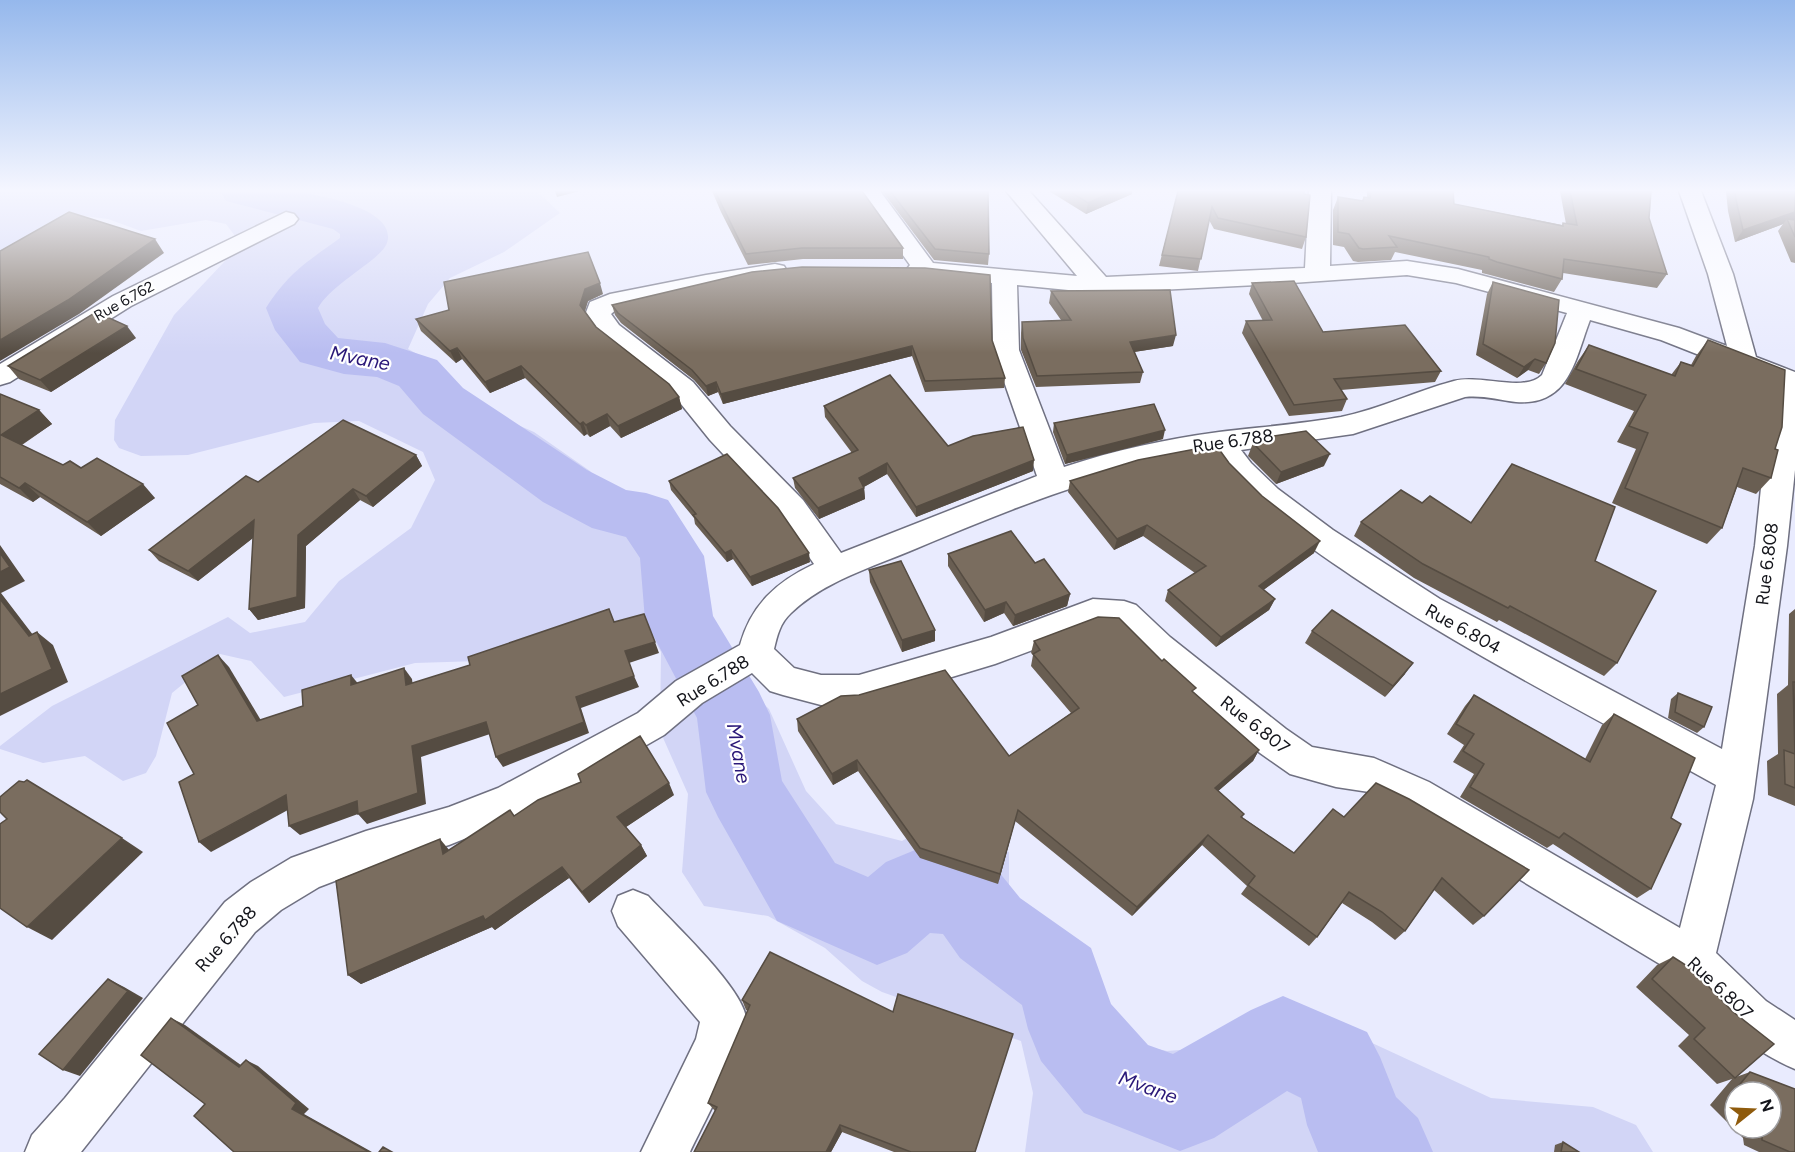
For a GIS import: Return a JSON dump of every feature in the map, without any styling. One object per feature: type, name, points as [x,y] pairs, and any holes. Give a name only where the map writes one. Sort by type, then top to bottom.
[{"type":"street","name":"Rue 6.762","points":[[0,376],[122,301],[234,245]]},
{"type":"street","points":[[907,245],[925,269]]},
{"type":"street","points":[[1064,245],[1099,285]]},
{"type":"street","points":[[1317,273],[1318,245]]},
{"type":"street","points":[[1711,245],[1735,320],[1743,360]]},
{"type":"street","points":[[803,268],[753,273],[610,302],[599,308],[598,315],[610,331],[688,394],[720,433],[792,508],[835,570]]},
{"type":"street","points":[[891,269],[925,269],[1099,285],[1277,278],[1317,273],[1407,268],[1458,276],[1581,309]]},
{"type":"street","points":[[1004,276],[1006,350],[1054,480]]},
{"type":"street","name":"Rue 6.808","points":[[1581,309],[1670,334],[1791,380],[1784,451],[1776,488],[1783,547],[1733,799],[1693,960]]},
{"type":"street","name":"Rue 6.788","points":[[49,1152],[82,1115],[240,917],[266,896],[306,872],[366,850],[448,826],[512,801],[651,724],[690,692],[743,661],[776,606],[797,589],[835,570],[1054,480],[1099,466],[1220,442],[1341,427],[1457,390],[1474,387],[1533,393],[1548,388],[1554,379],[1581,309]]},
{"type":"street","name":"Rue 6.804","points":[[1220,442],[1240,471],[1267,497],[1322,539],[1428,609],[1736,776]]},
{"type":"street","name":"Rue 6.807","points":[[743,661],[783,680],[821,690],[859,690],[995,650],[1093,613],[1124,615],[1158,647],[1264,734],[1303,762],[1336,770],[1374,775],[1414,795],[1545,870],[1693,960],[1717,987],[1750,1017],[1795,1046]]},
{"type":"street","points":[[633,911],[711,998],[724,1018],[717,1045],[665,1152]]},
{"type":"shaded area","points":[[0,245],[28,245],[0,262]]},
{"type":"shaded area","points":[[240,245],[514,245],[450,278],[428,304],[408,349],[441,367],[469,404],[534,432],[590,471],[608,494],[617,523],[677,576],[711,621],[725,648],[706,666],[720,693],[749,690],[769,709],[806,791],[836,824],[902,841],[933,823],[1009,852],[1009,894],[1059,941],[1108,1028],[1129,1043],[1167,1051],[1357,1036],[1491,1098],[1593,1107],[1636,1125],[1653,1152],[1025,1152],[1033,1093],[1021,1041],[882,992],[862,981],[825,948],[768,916],[704,906],[682,872],[688,794],[660,731],[661,652],[644,622],[479,661],[415,663],[284,697],[251,661],[220,654],[172,693],[156,756],[146,773],[123,781],[85,756],[43,763],[0,749],[0,746],[52,706],[228,617],[250,633],[305,622],[339,581],[411,528],[435,480],[423,452],[359,421],[314,423],[188,455],[141,456],[119,448],[114,440],[115,420],[174,315]]},
{"type":"building","points":[[11,245],[147,245],[68,300],[0,340],[0,251]]},
{"type":"building","points":[[741,245],[901,245],[903,248],[802,248],[746,254]]},
{"type":"building","points":[[932,245],[989,245],[989,254],[935,249]]},
{"type":"building","points":[[1165,245],[1204,245],[1201,259],[1162,255]]},
{"type":"building","points":[[1357,245],[1395,245],[1397,247],[1363,249]]},
{"type":"building","points":[[1431,245],[1658,245],[1667,274],[1564,259],[1562,279],[1497,262],[1489,257]]},
{"type":"building","points":[[588,252],[600,283],[585,289],[580,305],[596,327],[669,384],[679,397],[618,426],[607,414],[586,425],[583,422],[580,424],[521,366],[485,382],[457,348],[450,351],[416,319],[449,310],[444,282]]},
{"type":"building","points":[[802,267],[925,268],[990,275],[992,340],[1005,378],[925,381],[912,346],[721,394],[716,382],[706,386],[692,370],[618,313],[612,305],[752,272]]},
{"type":"building","points":[[1294,281],[1323,332],[1405,325],[1441,371],[1334,379],[1347,399],[1294,405],[1246,321],[1272,320],[1252,283]]},
{"type":"building","points":[[1493,282],[1559,300],[1555,343],[1546,363],[1535,359],[1524,367],[1483,344]]},
{"type":"building","points":[[1170,290],[1176,335],[1130,342],[1143,372],[1037,376],[1023,338],[1022,322],[1071,320],[1051,291]]},
{"type":"building","points":[[96,312],[127,326],[40,380],[8,366]]},
{"type":"building","points":[[1708,340],[1785,370],[1782,427],[1775,449],[1778,450],[1771,478],[1743,468],[1722,528],[1625,488],[1648,433],[1629,426],[1646,395],[1576,369],[1589,345],[1675,376],[1681,362],[1693,366]]},
{"type":"building","points":[[890,375],[948,446],[973,436],[1023,427],[1034,460],[916,507],[887,463],[859,478],[864,488],[818,508],[793,478],[858,450],[824,406]]},
{"type":"building","points":[[0,394],[39,410],[1,435],[63,465],[70,461],[81,468],[97,458],[143,484],[87,522],[25,483],[19,488],[0,477]]},
{"type":"building","points":[[1154,404],[1165,430],[1067,455],[1054,423]]},
{"type":"building","points":[[343,420],[416,455],[366,496],[353,489],[298,535],[297,597],[249,609],[254,520],[188,571],[149,550],[246,476],[258,482]]},
{"type":"building","points":[[1306,431],[1330,454],[1281,472],[1253,443],[1274,436]]},
{"type":"building","points":[[1216,445],[1229,463],[1262,496],[1320,541],[1259,586],[1275,599],[1221,637],[1168,590],[1206,566],[1147,525],[1117,539],[1070,481],[1138,460]]},
{"type":"building","points":[[727,454],[778,508],[809,553],[750,577],[731,550],[725,553],[693,515],[696,514],[669,481]]},
{"type":"building","points":[[1512,464],[1615,507],[1595,561],[1656,591],[1617,663],[1510,606],[1508,608],[1423,564],[1361,522],[1401,490],[1422,503],[1430,496],[1471,523]]},
{"type":"building","points":[[1011,531],[1035,563],[1044,559],[1070,594],[1015,615],[1006,602],[985,610],[948,554]]},
{"type":"building","points":[[0,553],[10,567],[0,572]]},
{"type":"building","points":[[901,561],[935,630],[902,640],[869,570]]},
{"type":"building","points":[[0,599],[29,636],[37,632],[52,669],[0,694]]},
{"type":"building","points":[[609,609],[614,622],[644,614],[655,642],[625,651],[634,676],[576,697],[584,722],[496,757],[486,722],[412,746],[418,793],[358,814],[357,801],[289,826],[286,795],[199,842],[179,782],[194,774],[167,723],[198,705],[182,676],[218,655],[257,721],[303,706],[302,690],[351,675],[351,685],[404,668],[406,685],[470,665],[468,657]]},
{"type":"building","points":[[1332,610],[1413,663],[1393,686],[1312,631]]},
{"type":"building","points":[[1098,617],[1119,618],[1162,661],[1164,659],[1196,688],[1192,691],[1259,750],[1215,788],[1244,814],[1241,817],[1294,853],[1333,809],[1344,817],[1376,783],[1409,799],[1529,870],[1484,916],[1442,878],[1405,931],[1382,912],[1349,892],[1317,937],[1248,885],[1255,876],[1208,835],[1137,907],[1018,810],[1000,874],[920,848],[857,760],[832,774],[797,719],[841,696],[859,695],[945,670],[1009,756],[1079,708],[1033,654],[1040,650],[1034,641]]},
{"type":"building","points":[[1793,682],[1795,682],[1795,754]]},
{"type":"building","points":[[1678,693],[1712,707],[1704,727],[1675,712]]},
{"type":"building","points":[[1474,695],[1590,762],[1614,714],[1695,758],[1671,818],[1681,824],[1651,889],[1564,833],[1559,838],[1470,787],[1484,764],[1463,751],[1474,734],[1456,724]]},
{"type":"building","points":[[640,736],[669,783],[617,817],[641,845],[582,892],[562,867],[485,920],[483,916],[348,975],[336,881],[440,839],[443,854],[510,810],[514,816],[538,800],[581,782],[578,774]]},
{"type":"building","points":[[1784,750],[1795,754],[1795,788],[1785,784]]},
{"type":"building","points":[[27,780],[122,838],[27,927],[0,908],[0,824],[7,819],[0,812],[0,797],[19,781]]},
{"type":"building","points":[[770,952],[893,1012],[898,994],[1013,1034],[975,1152],[911,1152],[840,1125],[826,1152],[694,1152],[717,1107],[708,1103],[750,1005],[742,1000]]},
{"type":"building","points":[[1673,957],[1692,969],[1732,1011],[1774,1044],[1735,1078],[1694,1039],[1705,1028],[1652,979]]},
{"type":"building","points":[[108,979],[128,991],[63,1070],[39,1054]]},
{"type":"building","points":[[171,1018],[239,1067],[246,1060],[296,1103],[292,1109],[369,1152],[234,1152],[194,1116],[205,1104],[141,1055]]},
{"type":"building","points":[[1750,1072],[1771,1080],[1743,1080]]},
{"type":"building","points":[[1783,1084],[1795,1089],[1795,1152],[1762,1140],[1783,1140]]},
{"type":"building","points":[[1563,1142],[1579,1152],[1561,1152]]},
{"type":"building","points":[[383,1147],[392,1152],[379,1152]]},
{"type":"waterway","name":"Mvane","points":[[361,245],[315,278],[299,296],[292,308],[301,330],[319,350],[344,357],[385,360],[418,373],[443,401],[565,486],[614,512],[646,516],[672,556],[679,620],[733,715],[745,792],[806,892],[877,923],[915,891],[965,895],[990,928],[1060,979],[1073,1029],[1117,1080],[1180,1104],[1283,1042],[1334,1065],[1347,1090],[1355,1125],[1384,1152]]}]
